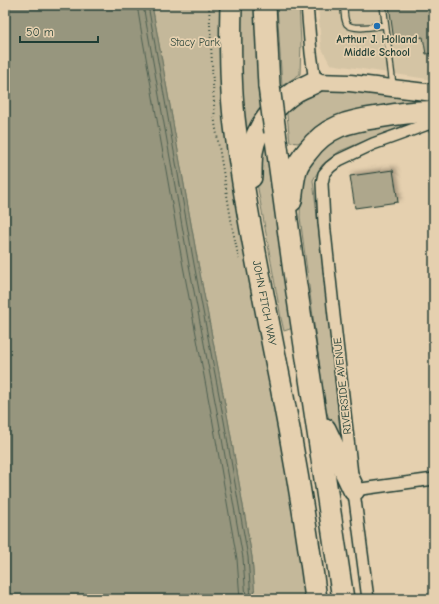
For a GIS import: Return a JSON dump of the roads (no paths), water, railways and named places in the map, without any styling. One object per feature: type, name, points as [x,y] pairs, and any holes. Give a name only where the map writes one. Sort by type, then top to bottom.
[{"type":"highway","name":"JOHN FITCH WAY","points":[[231,5],[231,80],[234,125],[247,208],[286,408],[316,599]]},
{"type":"highway","points":[[266,5],[269,86],[295,279],[342,599]]},
{"type":"highway","points":[[263,294],[251,180],[252,151],[256,137],[264,121],[284,100],[297,91],[315,82]]},
{"type":"highway","points":[[288,225],[294,178],[298,166],[310,147],[328,131],[341,125],[360,120],[424,111],[434,112]]},
{"type":"highway","points":[[314,406],[354,490]]},
{"type":"main road","points":[[315,82],[350,83],[434,93]]},
{"type":"street","points":[[307,5],[315,82]]},
{"type":"street","name":"RIVERSIDE AVENUE","points":[[368,599],[354,490],[324,222],[322,183],[324,174],[339,160],[373,144],[434,123]]},
{"type":"street","points":[[354,490],[434,479]]},
{"type":"lane","points":[[344,5],[346,23],[350,26],[357,28],[385,25]]},
{"type":"lane","points":[[383,5],[394,88]]},
{"type":"water","points":[[5,5],[152,5],[252,557],[255,599],[5,599]]},
{"type":"place","name":"Arthur J. Holland Middle School","points":[[377,26]]},
{"type":"park label","name":"Stacy Park","points":[[195,42]]}]
